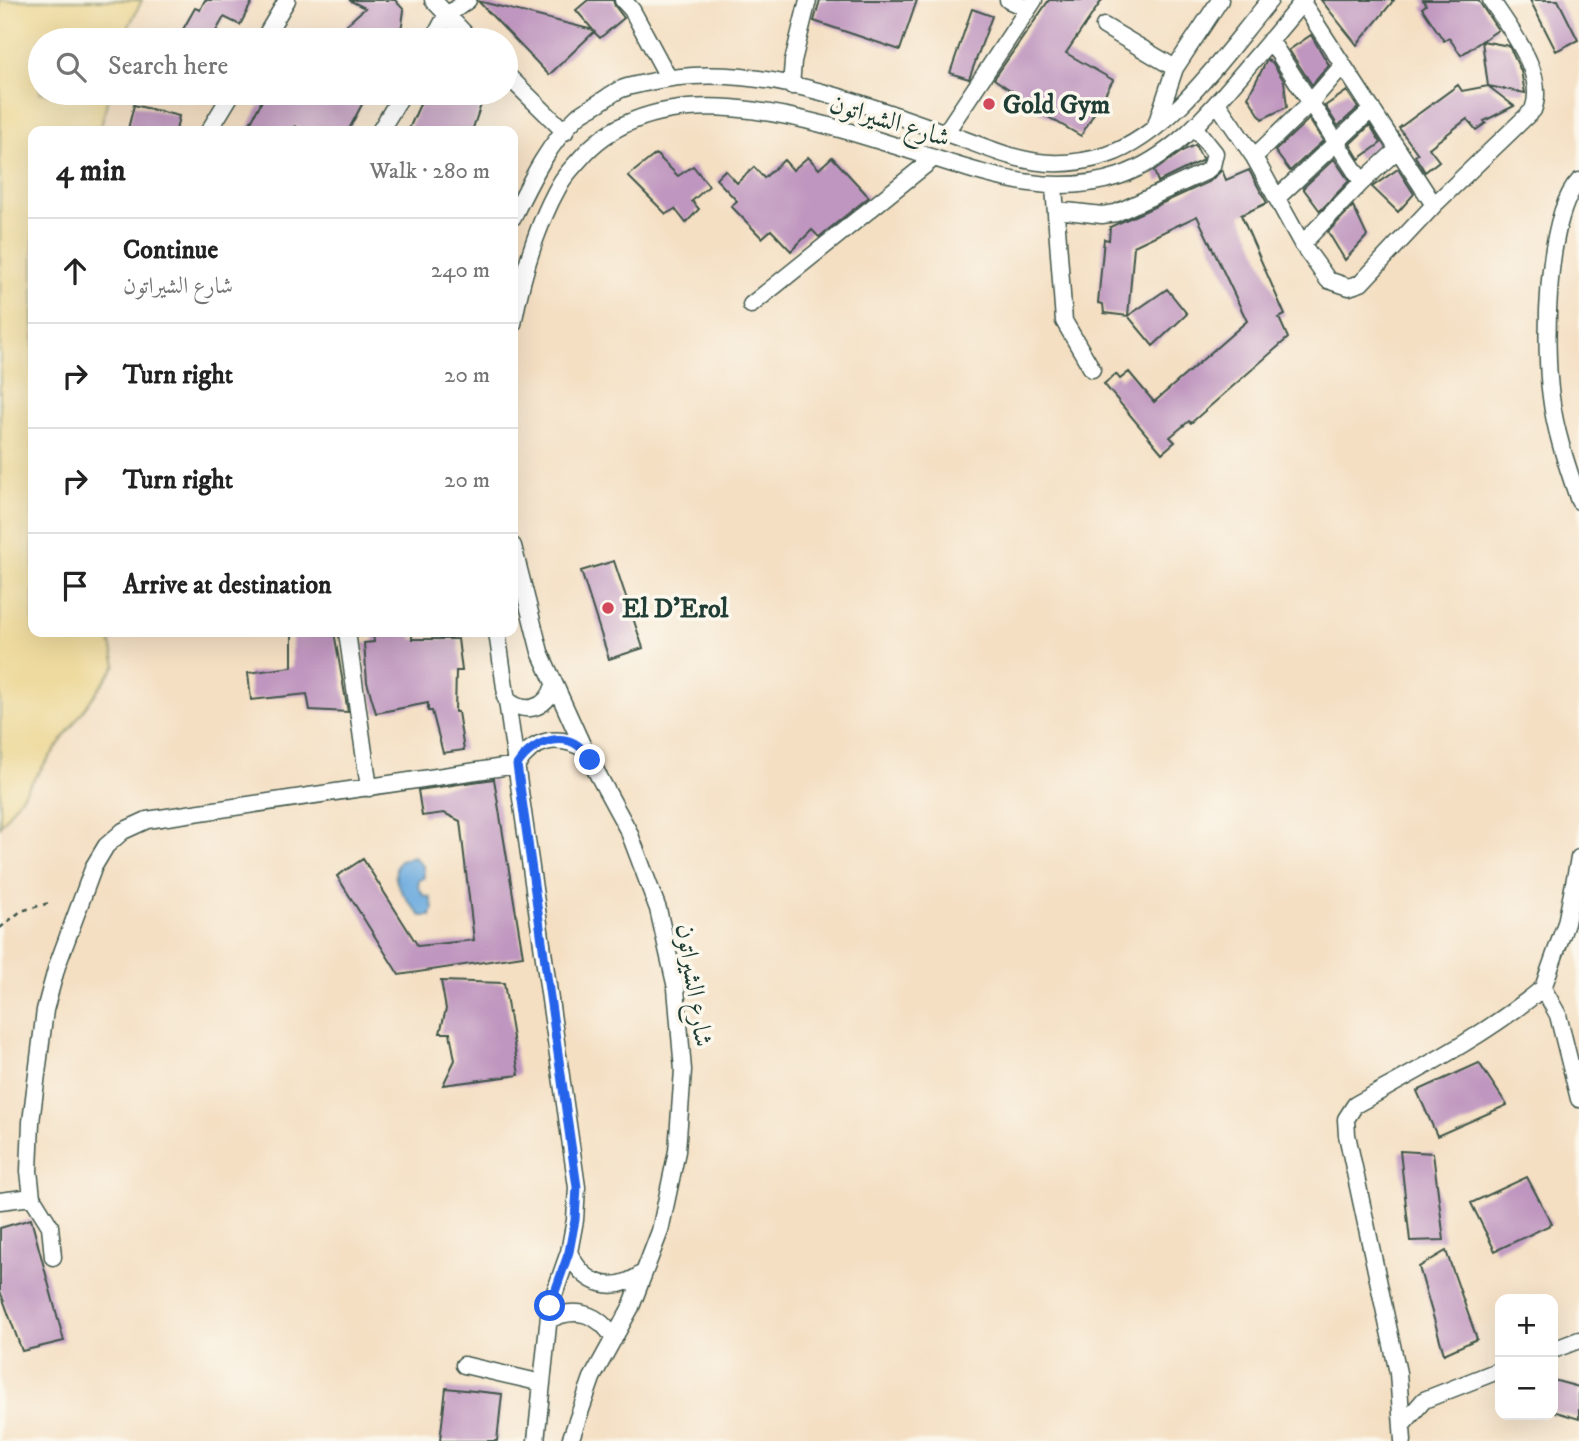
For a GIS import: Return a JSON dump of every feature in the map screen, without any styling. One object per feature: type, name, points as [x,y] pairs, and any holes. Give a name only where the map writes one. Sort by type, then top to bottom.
[{"type":"street","points":[[270,28],[286,0]]},
{"type":"street","points":[[433,0],[458,28]]},
{"type":"street","points":[[440,28],[446,16],[468,0]]},
{"type":"street","points":[[623,0],[632,10],[668,77]]},
{"type":"street","points":[[791,86],[793,61],[808,0]]},
{"type":"street","points":[[946,132],[1031,4],[1008,0]]},
{"type":"street","points":[[1154,129],[1175,68],[1220,0]]},
{"type":"street","name":"شارع الشيراتون","points":[[518,208],[548,153],[579,115],[621,89],[668,77],[718,75],[791,86],[866,106],[946,132],[1005,156],[1030,162],[1083,161],[1108,154],[1154,129],[1202,80],[1270,0]]},
{"type":"street","points":[[1217,103],[1254,157],[1302,244],[1328,280],[1349,287],[1361,283],[1434,205],[1533,110],[1538,87],[1521,46],[1490,0]]},
{"type":"street","points":[[1303,1],[1434,205]]},
{"type":"street","name":"شارع الشيراتون","points":[[518,300],[537,237],[561,182],[591,146],[631,120],[677,108],[724,109],[780,115],[835,127],[994,177],[1054,187],[1078,185],[1119,176],[1160,156],[1195,128],[1303,1]]},
{"type":"street","points":[[1104,26],[1175,68]]},
{"type":"street","points":[[1270,40],[1362,182]]},
{"type":"street","points":[[1254,157],[1310,103],[1343,65]]},
{"type":"street","points":[[518,86],[565,132]]},
{"type":"street","points":[[212,126],[225,105]]},
{"type":"street","points":[[383,126],[395,105]]},
{"type":"street","points":[[1278,197],[1372,109]]},
{"type":"street","points":[[1056,210],[1102,215],[1116,213],[1205,172],[1212,166],[1215,153],[1195,128]]},
{"type":"street","points":[[1302,244],[1397,150]]},
{"type":"street","points":[[751,305],[934,158]]},
{"type":"street","points":[[1579,181],[1567,198],[1560,217],[1550,301],[1548,353],[1551,398],[1579,501]]},
{"type":"street","points":[[1054,187],[1064,321],[1092,369]]},
{"type":"street","name":"شارع الشيراتون","points":[[518,566],[540,652],[584,749],[629,832],[658,909],[676,988],[683,1070],[677,1151],[660,1230],[631,1307],[592,1378],[570,1441]]},
{"type":"street","points":[[348,637],[369,789]]},
{"type":"street","points":[[498,637],[577,1187],[569,1252],[556,1286],[549,1320],[536,1441]]},
{"type":"street","points":[[505,697],[517,707],[534,708],[547,700],[554,685]]},
{"type":"street","points":[[53,1257],[50,1226],[32,1197],[29,1171],[30,1122],[45,1010],[57,966],[94,866],[106,846],[124,831],[147,820],[517,765],[534,745],[547,741],[560,740],[584,749]]},
{"type":"street","points":[[1403,1441],[1398,1373],[1347,1135],[1346,1119],[1354,1105],[1479,1035],[1544,988],[1577,883],[1579,858]]},
{"type":"street","points":[[1544,988],[1558,1015],[1579,1099]]},
{"type":"street","points":[[0,1201],[32,1197]]},
{"type":"street","points":[[569,1252],[583,1275],[594,1282],[621,1284],[634,1280],[645,1272]]},
{"type":"street","points":[[549,1320],[560,1314],[586,1314],[597,1319],[614,1339]]},
{"type":"street","points":[[1558,1348],[1579,1340]]},
{"type":"street","points":[[464,1365],[542,1382]]},
{"type":"street","points":[[1403,1424],[1424,1400],[1495,1372]]},
{"type":"street","points":[[1398,1373],[1424,1400]]},
{"type":"path","points":[[0,928],[21,911],[49,903]]},
{"type":"sand","points":[[0,0],[142,0],[128,28],[28,28],[28,105],[106,105],[101,126],[28,126],[28,637],[109,637],[116,665],[0,826]]},
{"type":"water","points":[[414,857],[423,866],[424,878],[419,880],[418,887],[424,896],[430,897],[433,907],[431,916],[421,916],[400,890],[397,882],[396,867],[400,860]]},
{"type":"building","points":[[205,0],[253,0],[240,25],[224,17],[218,28],[184,28],[195,8],[200,10]]},
{"type":"building","points":[[349,0],[395,0],[404,10],[402,25],[400,28],[347,28],[346,25],[365,8]]},
{"type":"building","points":[[588,0],[613,0],[624,18],[600,38],[594,32],[549,75],[518,43],[518,28],[504,28],[478,1],[593,30],[576,10]]},
{"type":"building","points":[[820,0],[917,0],[900,50],[814,21]]},
{"type":"building","points":[[1049,0],[1102,0],[1066,53],[1113,80],[1081,136],[1038,111],[1039,109],[994,79]]},
{"type":"building","points":[[1321,0],[1394,0],[1357,45]]},
{"type":"building","points":[[1423,0],[1478,0],[1498,30],[1461,55],[1449,38],[1444,41],[1422,8],[1426,5]]},
{"type":"building","points":[[1530,0],[1558,0],[1578,40],[1556,51]]},
{"type":"building","points":[[972,9],[992,16],[969,79],[950,73]]},
{"type":"building","points":[[1311,35],[1329,65],[1312,85],[1289,50]]},
{"type":"building","points":[[1482,41],[1509,46],[1521,71],[1525,93],[1488,86]]},
{"type":"building","points":[[1267,60],[1272,62],[1284,81],[1287,107],[1262,119],[1248,97]]},
{"type":"building","points":[[1458,85],[1462,91],[1488,86],[1514,106],[1484,121],[1486,123],[1476,130],[1467,119],[1429,148],[1439,161],[1425,172],[1415,156],[1418,154],[1399,128]]},
{"type":"building","points":[[1347,91],[1358,108],[1338,126],[1325,106]]},
{"type":"building","points":[[134,105],[179,116],[177,126],[129,126]]},
{"type":"building","points":[[260,105],[362,105],[351,126],[249,126]]},
{"type":"building","points":[[420,105],[481,105],[474,126],[410,126]]},
{"type":"building","points":[[1309,119],[1323,141],[1290,171],[1275,151]]},
{"type":"building","points":[[1370,125],[1381,143],[1359,159],[1350,144]]},
{"type":"building","points":[[1195,145],[1203,160],[1158,182],[1154,171]]},
{"type":"building","points":[[656,154],[678,176],[693,166],[709,186],[692,201],[699,209],[686,223],[675,209],[666,214],[628,176]]},
{"type":"building","points":[[808,157],[819,169],[832,157],[869,197],[819,237],[812,230],[791,251],[771,230],[762,238],[731,206],[737,201],[716,179],[725,170],[737,183],[754,167],[764,178],[784,160],[793,170]]},
{"type":"building","points":[[1334,159],[1349,181],[1320,211],[1303,188]]},
{"type":"building","points":[[1398,169],[1414,194],[1398,212],[1372,187]]},
{"type":"building","points":[[1222,170],[1226,180],[1249,170],[1267,203],[1241,215],[1285,315],[1279,318],[1288,338],[1191,423],[1189,421],[1170,437],[1175,442],[1162,453],[1104,384],[1116,374],[1120,379],[1129,372],[1154,402],[1247,321],[1197,216],[1134,246],[1128,316],[1104,313],[1103,304],[1098,303],[1104,239],[1109,240],[1110,227],[1209,182]]},
{"type":"building","points":[[1353,206],[1367,236],[1345,260],[1328,232]]},
{"type":"building","points":[[1167,289],[1187,314],[1153,346],[1128,316]]},
{"type":"building","points":[[614,561],[643,648],[609,659],[581,571]]},
{"type":"building","points":[[292,637],[335,637],[348,712],[310,710],[307,694],[251,700],[248,673],[292,667]]},
{"type":"building","points":[[374,637],[458,639],[462,671],[456,671],[455,712],[458,712],[464,750],[443,753],[432,711],[428,711],[428,703],[376,713],[367,682],[364,643],[374,642]]},
{"type":"building","points":[[494,779],[523,956],[399,975],[337,876],[363,859],[418,946],[474,940],[460,821],[444,813],[422,816],[418,790]]},
{"type":"building","points":[[441,981],[504,983],[519,1075],[443,1085],[455,1060],[450,1033],[440,1033],[446,1009]]},
{"type":"building","points":[[1479,1063],[1507,1105],[1437,1136],[1417,1091]]},
{"type":"building","points":[[1400,1151],[1433,1153],[1444,1240],[1410,1241]]},
{"type":"building","points":[[1527,1177],[1552,1224],[1495,1251],[1471,1203]]},
{"type":"building","points":[[31,1219],[64,1341],[22,1351],[0,1291],[0,1228]]},
{"type":"building","points":[[1446,1251],[1477,1339],[1444,1354],[1419,1267]]},
{"type":"building","points":[[1558,1381],[1579,1387],[1579,1419],[1558,1413]]},
{"type":"building","points":[[446,1388],[502,1394],[497,1441],[440,1441]]},
{"type":"place","name":"Gold Gym","points":[[989,104]]},
{"type":"place","name":"El D'Erol","points":[[608,608]]},
{"type":"route","points":[[550,1306],[569,1252],[577,1187],[517,765],[534,745],[560,740],[584,749],[590,760]]}]
